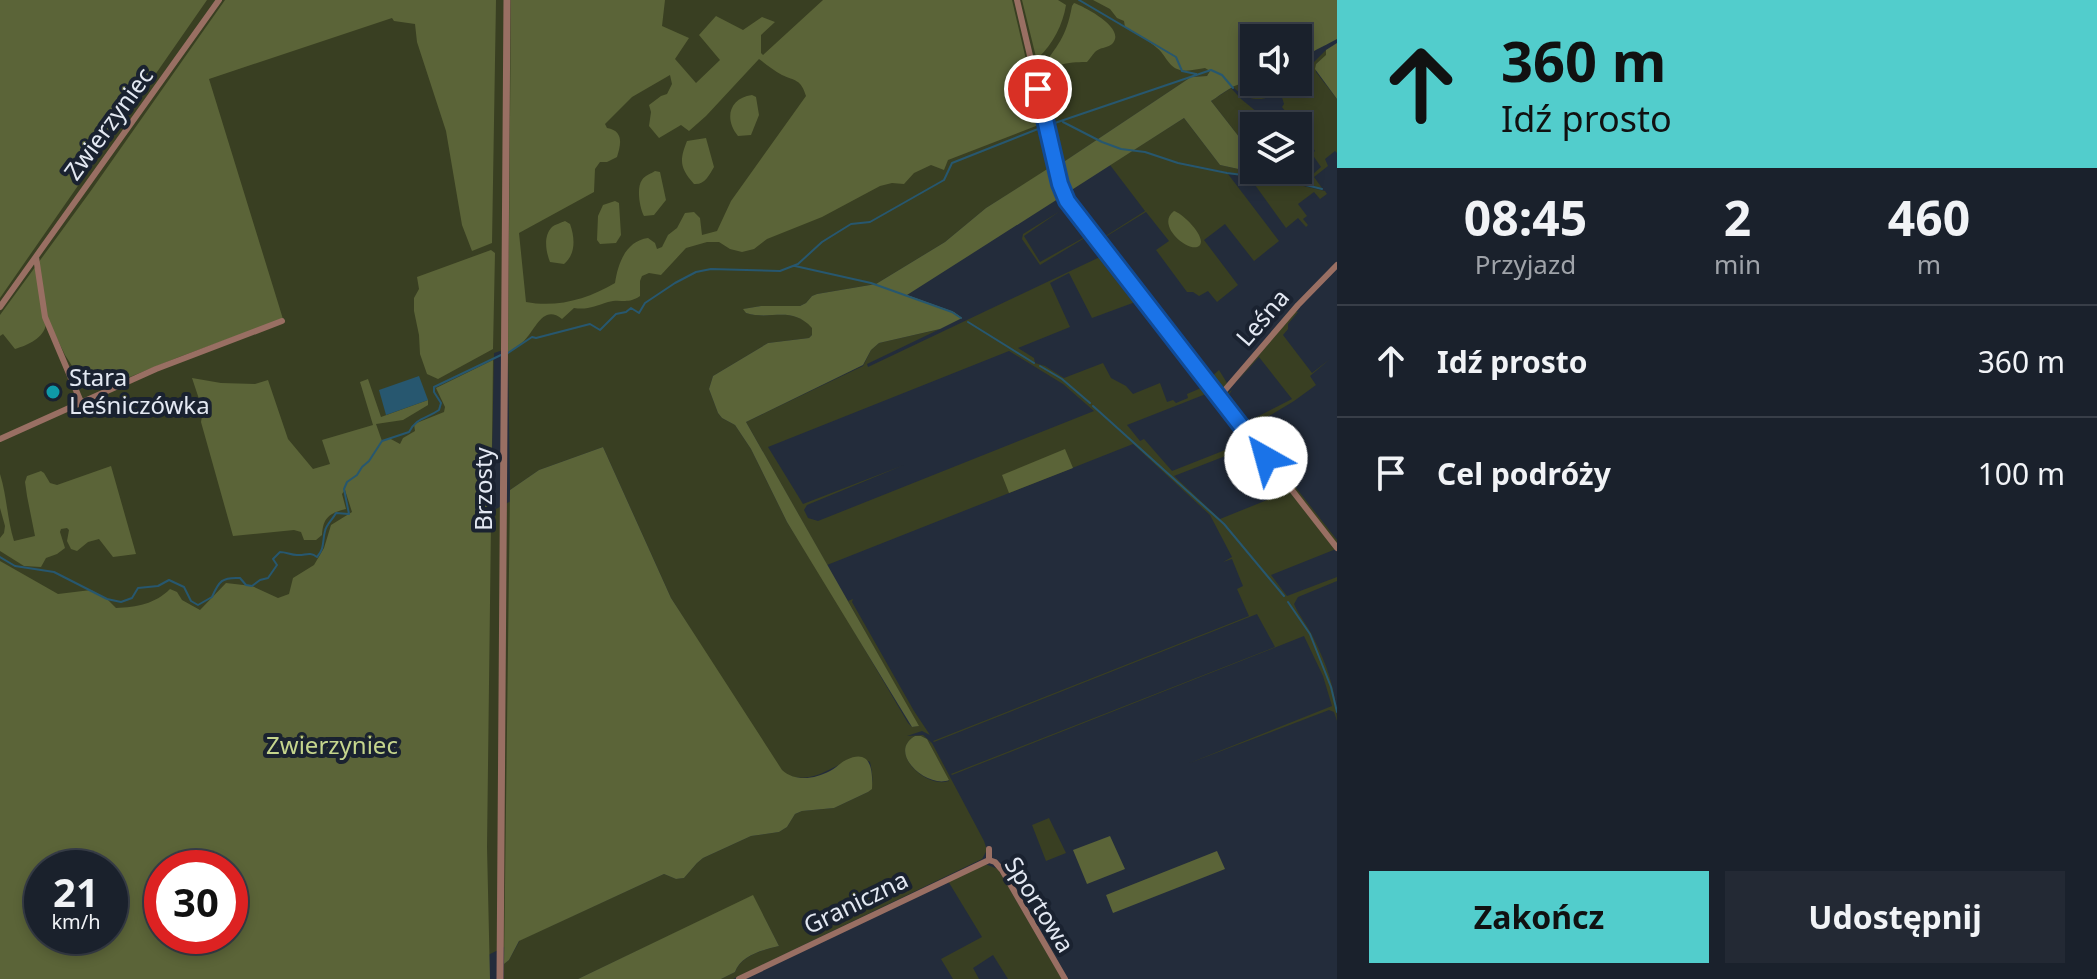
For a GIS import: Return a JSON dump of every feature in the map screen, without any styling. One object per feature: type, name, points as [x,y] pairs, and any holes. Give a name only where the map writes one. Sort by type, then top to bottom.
[{"type":"street","name":"Zwierzyniec","points":[[0,307],[219,0]]},
{"type":"street","name":"Brzosty","points":[[500,979],[507,0]]},
{"type":"street","points":[[1017,0],[1060,184],[1067,201],[1337,548]]},
{"type":"street","points":[[36,257],[45,317],[81,402]]},
{"type":"street","name":"Leśna","points":[[1219,397],[1298,305],[1337,265]]},
{"type":"street","points":[[0,439],[117,385],[282,321]]},
{"type":"street","points":[[71,376],[83,382],[117,385]]},
{"type":"street","name":"Sportowa","points":[[989,849],[989,860],[1002,870],[1065,979]]},
{"type":"street","name":"Graniczna","points":[[739,979],[989,860]]},
{"type":"green space","points":[[0,0],[1337,0],[1337,21],[1312,37],[1312,24],[1240,24],[1240,92],[1233,87],[1238,84],[1226,68],[1208,69],[1211,70],[1207,76],[1191,77],[1059,165],[1066,189],[1089,215],[1082,218],[1064,190],[1049,122],[1042,124],[1056,181],[1052,167],[986,208],[945,242],[876,284],[817,294],[800,306],[744,309],[746,313],[755,315],[797,317],[813,328],[812,335],[809,338],[768,343],[713,376],[709,389],[718,413],[735,425],[751,449],[787,522],[908,723],[912,727],[918,726],[848,601],[853,599],[930,735],[922,731],[907,736],[923,735],[932,743],[984,841],[987,850],[982,859],[733,979],[721,979],[735,972],[747,958],[779,946],[753,896],[578,979],[504,979],[504,964],[520,940],[664,874],[676,879],[684,878],[703,858],[751,836],[779,832],[787,827],[795,814],[802,811],[834,808],[868,792],[872,782],[870,762],[852,760],[814,776],[790,776],[805,799],[486,956],[487,979],[0,979]],"holes":[[[518,345],[508,353],[510,490],[539,470],[603,447],[671,598],[743,712],[662,598],[604,452],[496,509],[491,506],[494,353]],[[915,736],[927,739],[949,781],[930,780],[913,768],[905,751]]]},
{"type":"green space","points":[[0,0],[207,0],[0,298]]},
{"type":"green space","points":[[225,0],[496,0],[492,243],[472,251],[462,225],[446,131],[417,42],[415,24],[392,18],[209,79],[283,319],[120,381],[97,380],[74,369],[50,324],[46,324],[35,340],[15,349],[3,334],[0,336],[0,315]]},
{"type":"green space","points":[[511,0],[665,0],[662,26],[689,38],[675,59],[696,83],[720,60],[699,35],[716,16],[743,30],[762,17],[775,22],[761,35],[763,55],[823,0],[1012,0],[1041,124],[948,160],[944,170],[931,165],[914,173],[904,184],[880,186],[822,217],[767,239],[754,249],[742,252],[719,242],[686,248],[661,275],[649,273],[642,276],[640,296],[574,308],[562,319],[550,314],[545,316],[524,341],[508,353]],"holes":[[[759,59],[797,81],[806,96],[731,201],[717,231],[702,235],[700,218],[694,212],[685,213],[662,247],[657,249],[648,238],[634,243],[621,261],[615,283],[572,301],[549,304],[526,302],[519,233],[594,192],[595,169],[600,162],[617,157],[620,147],[619,135],[605,124],[632,97],[670,75],[672,84],[667,94],[649,105],[649,126],[659,138],[681,125],[689,131]]]},
{"type":"green space","points":[[1022,0],[1058,0],[1066,5],[1057,33],[1039,57],[1036,57]]},
{"type":"green space","points":[[1093,0],[1337,0],[1337,39],[1312,52],[1312,24],[1240,24],[1240,84],[1211,101],[1240,138],[1240,169],[1220,165],[1184,118],[1070,191],[1066,189],[1059,165],[1191,77],[1207,76],[1210,71],[1205,68],[1186,71],[1176,68],[1153,45],[1125,27],[1124,21]]},
{"type":"green space","points":[[1074,3],[1107,23],[1115,39],[1095,52],[1087,62],[1059,65],[1048,72],[1049,85],[1059,102],[1052,114],[1046,113],[1039,71],[1060,41]]},
{"type":"green space","points":[[1337,43],[1337,99],[1315,69],[1326,55],[1326,50]]},
{"type":"green space","points":[[1326,50],[1331,60],[1326,56],[1316,64],[1316,72],[1337,99],[1337,153],[1335,151],[1325,159],[1328,166],[1314,177],[1322,188],[1304,184],[1312,184],[1312,175],[1321,167],[1312,154],[1315,151],[1312,147],[1312,112],[1286,112],[1282,107],[1282,96],[1312,96],[1312,64]]},
{"type":"green space","points":[[1231,88],[1257,112],[1240,112],[1240,138],[1211,101]]},
{"type":"green space","points":[[752,95],[756,97],[759,115],[751,135],[738,136],[731,123],[731,110],[738,100]]},
{"type":"green space","points":[[1246,96],[1271,96],[1262,99]]},
{"type":"green space","points":[[1184,118],[1220,165],[1240,169],[1240,174],[1178,162],[1228,174],[1279,241],[1254,261],[1225,224],[1204,240],[1238,285],[1217,302],[1208,291],[1199,296],[1187,292],[1156,250],[1169,241],[1146,212],[1102,239],[1210,378],[1219,370],[1227,383],[1224,389],[1216,389],[1087,225],[1092,219],[1104,237],[1145,211],[1110,165]]},
{"type":"green space","points":[[706,138],[714,167],[704,181],[694,184],[682,164],[683,154],[687,141]]},
{"type":"green space","points":[[1052,166],[1061,197],[907,295],[954,312],[962,318],[940,329],[879,343],[863,365],[746,422],[919,726],[912,727],[787,522],[751,449],[735,425],[718,413],[709,389],[713,376],[768,343],[809,338],[812,335],[812,328],[796,317],[755,315],[743,309],[800,306],[817,294],[876,284],[945,242],[986,208]]},
{"type":"green space","points":[[655,171],[660,172],[666,200],[654,215],[644,216],[639,188],[645,177]]},
{"type":"green space","points":[[1254,184],[1294,184],[1325,191],[1327,194],[1320,199],[1314,192],[1298,204],[1307,216],[1303,219],[1308,225],[1306,227],[1298,218],[1286,228]]},
{"type":"green space","points":[[1059,189],[1070,209],[1068,215],[1058,198],[1061,195]]},
{"type":"green space","points":[[615,201],[619,203],[621,235],[616,243],[600,244],[597,240],[598,216],[603,205]]},
{"type":"green space","points":[[1060,211],[1024,236],[1040,262],[1083,238],[1070,218],[1076,217],[1099,247],[1099,252],[1088,236],[1040,265],[1022,239],[1023,234]]},
{"type":"green space","points":[[1174,211],[1197,231],[1200,245],[1190,246],[1176,238],[1168,224]]},
{"type":"green space","points":[[565,221],[572,229],[572,251],[564,264],[550,262],[547,235],[552,227]]},
{"type":"green space","points":[[491,250],[495,253],[493,349],[438,379],[427,374],[420,354],[414,311],[414,298],[419,289],[417,277]]},
{"type":"green space","points":[[1102,256],[1106,256],[1145,310],[1138,301],[1092,318],[1069,273],[1050,283],[1070,327],[1018,348],[1034,358],[1035,363],[1064,378],[1103,363],[1111,378],[1133,394],[1160,383],[1167,402],[1173,400],[1176,403],[1201,388],[1165,332],[1211,392],[1127,425],[1172,471],[1243,443],[1211,399],[1215,396],[1251,442],[1246,448],[1174,476],[1220,519],[1282,494],[1272,479],[1277,475],[1336,549],[1271,575],[1287,596],[1337,577],[1337,581],[1298,597],[1294,604],[1326,667],[1333,689],[1337,721],[1334,712],[1329,710],[1187,764],[1332,706],[1323,676],[1304,636],[952,775],[1275,647],[1257,614],[934,742],[1249,616],[1237,589],[1243,586],[1232,559],[1223,562],[1232,557],[1210,515],[1133,444],[827,565],[746,422],[863,366],[871,350],[879,343],[940,329],[867,364],[868,367]],"holes":[[[1009,351],[1063,384],[1094,411],[818,521],[808,518],[804,510],[807,505],[904,465],[803,504],[768,447]]]},
{"type":"green space","points":[[1295,311],[1298,312],[1283,335],[1312,373],[1330,359],[1310,376],[1316,385],[1249,428],[1337,540],[1337,544],[1224,399],[1232,390],[1226,399],[1245,423],[1292,399],[1259,357],[1236,383]]},
{"type":"green space","name":"Zwierzyniec","points":[[493,360],[487,847],[490,979],[0,979],[0,561],[58,594],[91,590],[116,608],[145,604],[170,589],[200,610],[226,583],[252,586],[278,598],[289,594],[293,578],[314,565],[324,548],[331,525],[352,512],[345,490],[342,494],[346,509],[328,517],[322,535],[316,540],[304,540],[301,532],[294,530],[233,536],[201,422],[204,404],[199,399],[192,378],[255,384],[268,380],[288,439],[313,469],[330,464],[322,440],[373,425],[360,382],[368,379],[381,417],[428,400],[428,405],[403,420],[376,424],[382,441],[389,438],[400,444],[403,438],[415,431],[414,424],[444,412],[445,407],[436,388]]},
{"type":"green space","points":[[603,447],[671,598],[782,770],[799,778],[812,777],[830,771],[846,760],[861,757],[871,768],[872,789],[834,808],[795,814],[787,827],[779,832],[751,836],[703,858],[684,878],[676,879],[664,874],[519,941],[504,964],[510,490],[539,470]]},
{"type":"green space","points":[[1065,449],[1073,468],[1009,493],[1002,475]]},
{"type":"green space","points":[[111,466],[136,554],[113,557],[99,539],[88,542],[77,551],[71,549],[67,541],[67,528],[60,532],[65,548],[46,558],[41,567],[24,566],[0,551],[0,538],[5,526],[0,508],[0,474],[14,541],[35,536],[25,482],[27,476],[41,471],[50,483],[57,485]]},
{"type":"green space","points":[[915,736],[927,739],[949,780],[931,779],[913,768],[905,751],[907,743]]},
{"type":"green space","points":[[1049,818],[1066,853],[1046,861],[1032,825]]},
{"type":"green space","points":[[1110,836],[1125,869],[1087,884],[1073,850]]},
{"type":"green space","points":[[1217,851],[1225,869],[1113,913],[1106,895]]},
{"type":"green space","points":[[985,864],[998,869],[1062,979],[1008,979],[993,955],[973,968],[979,979],[953,979],[941,959],[982,937],[948,881]]},
{"type":"green space","points":[[753,895],[779,946],[747,957],[735,972],[721,979],[578,979]]},
{"type":"water","points":[[419,376],[428,400],[386,415],[379,390]]},
{"type":"waterway","points":[[1079,0],[1176,57],[1182,71],[1196,74]]},
{"type":"waterway","name":"Zwierzyniec","points":[[508,353],[532,337],[590,324],[600,330],[616,314],[631,308],[639,313],[645,303],[696,272],[711,269],[780,271],[798,264],[822,242],[851,224],[870,222],[944,180],[952,163],[1043,127],[1211,70],[1222,75],[1233,88]]},
{"type":"waterway","points":[[1063,122],[1121,149],[1227,173],[1290,181],[1322,189]]},
{"type":"waterway","points":[[795,266],[871,283],[961,318]]},
{"type":"waterway","points":[[968,322],[1034,363]]},
{"type":"waterway","name":"Zwierzyniec","points":[[0,557],[15,566],[54,572],[107,599],[121,602],[132,598],[138,588],[158,586],[169,580],[184,587],[191,601],[198,605],[212,597],[225,579],[240,578],[246,585],[252,586],[268,578],[277,565],[273,559],[280,552],[317,557],[326,529],[336,513],[349,514],[344,489],[347,482],[369,461],[382,441],[409,432],[419,421],[439,410],[441,403],[434,387],[501,355]]},
{"type":"waterway","points":[[1040,366],[1062,379],[1090,403]]},
{"type":"waterway","points":[[1093,406],[1224,524],[1284,596]]},
{"type":"waterway","points":[[1288,602],[1310,634],[1331,687],[1337,712]]},
{"type":"place","name":"Stara Leśniczówka","points":[[53,392]]},
{"type":"route","points":[[1038,89],[1060,184],[1067,201],[1266,458]]}]
